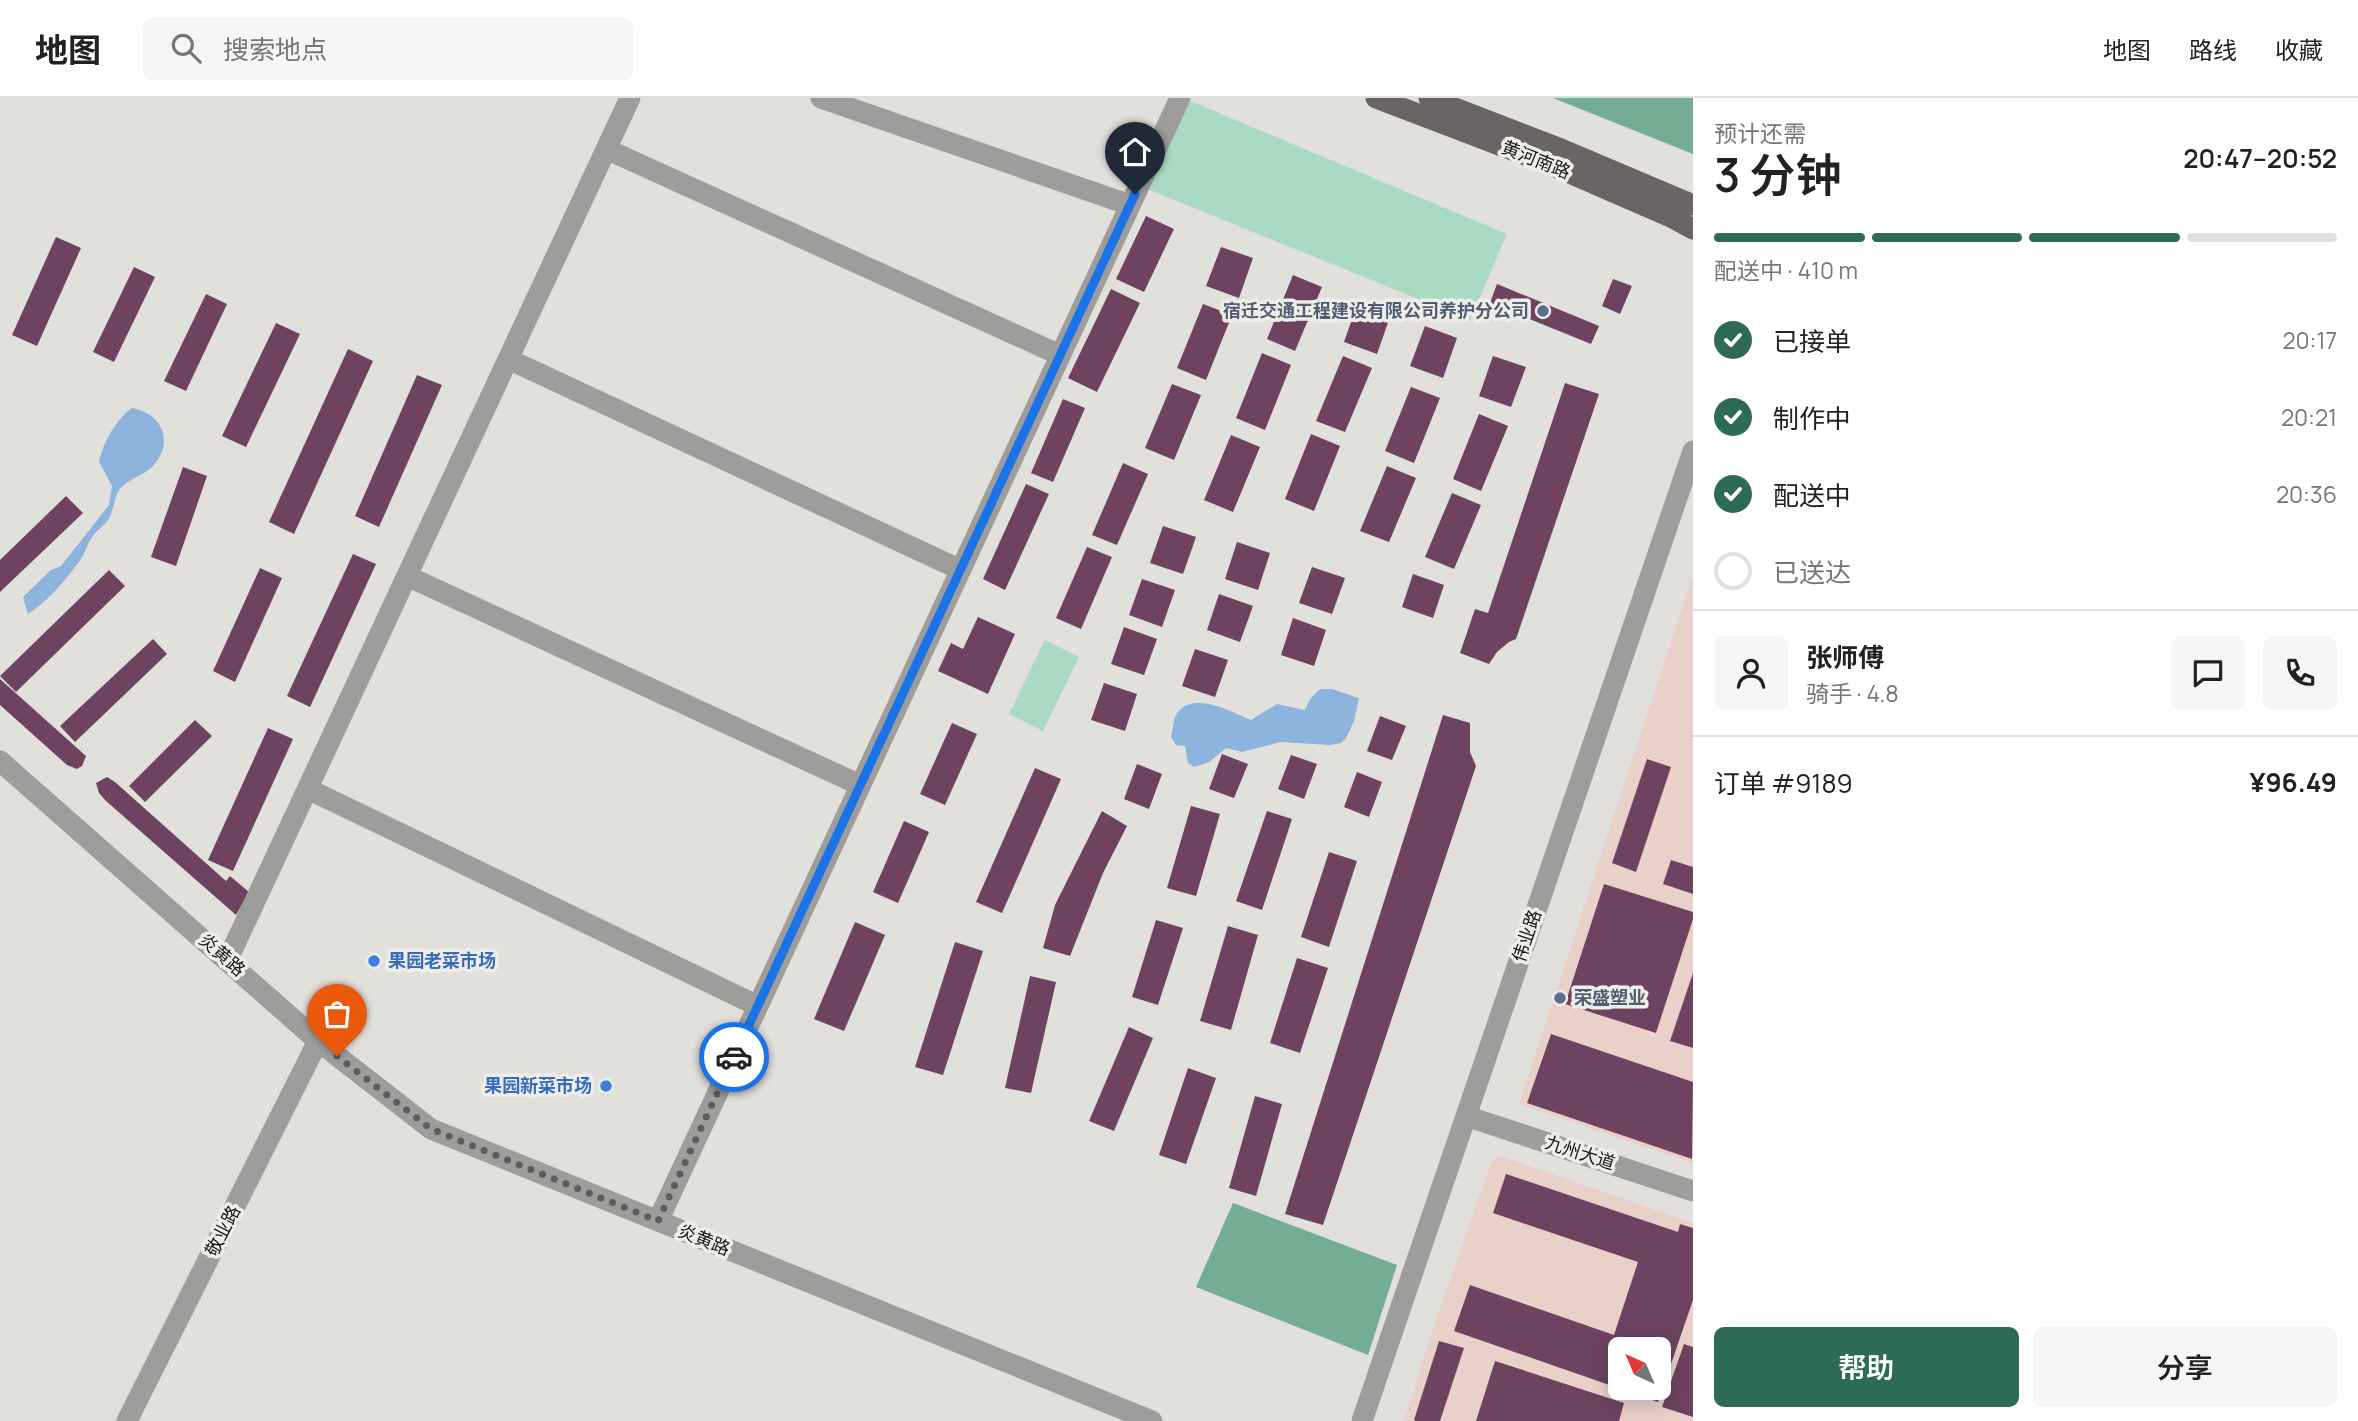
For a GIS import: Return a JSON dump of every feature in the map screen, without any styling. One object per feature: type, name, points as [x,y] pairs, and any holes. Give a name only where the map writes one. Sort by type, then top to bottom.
[{"type":"main road","name":"黄河南路","points":[[1376,98],[1549,164],[1693,229]]},
{"type":"main road","name":"黄河南路","points":[[1429,98],[1556,147],[1693,205]]},
{"type":"street","points":[[228,960],[630,98]]},
{"type":"street","points":[[821,98],[1130,205]]},
{"type":"street","points":[[658,1221],[1180,98]]},
{"type":"street","points":[[607,149],[1060,355]]},
{"type":"street","points":[[509,359],[961,570]]},
{"type":"street","name":"伟业路","points":[[1362,1421],[1693,451]]},
{"type":"street","points":[[407,576],[860,785]]},
{"type":"street","name":"炎黄路","points":[[0,761],[318,1041],[431,1129],[1152,1421]]},
{"type":"street","points":[[308,789],[758,1006]]},
{"type":"street","name":"敬业路","points":[[127,1421],[318,1041]]},
{"type":"street","name":"九州大道","points":[[1466,1116],[1693,1191]]},
{"type":"shaded area","points":[[1693,579],[1693,1163],[1519,1104]]},
{"type":"shaded area","points":[[1503,1157],[1693,1223],[1693,1421],[1404,1421],[1491,1163],[1496,1158]]},
{"type":"green space","points":[[1553,98],[1693,98],[1693,154]]},
{"type":"green space","points":[[1188,100],[1507,234],[1470,320],[1147,189]]},
{"type":"green space","points":[[1045,640],[1079,657],[1043,731],[1009,714]]},
{"type":"green space","points":[[1233,1203],[1397,1265],[1368,1355],[1196,1287]]},
{"type":"water","points":[[132,408],[143,411],[158,423],[164,440],[158,459],[151,468],[119,490],[112,513],[91,539],[75,568],[50,596],[28,614],[23,597],[51,570],[61,566],[109,505],[112,486],[99,462],[111,432]]},
{"type":"water","points":[[1320,689],[1332,689],[1359,698],[1354,721],[1341,743],[1330,745],[1281,742],[1242,752],[1226,748],[1209,762],[1194,767],[1188,763],[1185,746],[1176,745],[1171,737],[1176,715],[1183,707],[1191,704],[1212,705],[1251,720],[1277,704],[1305,710],[1310,699]]},
{"type":"building","points":[[1146,216],[1174,229],[1144,292],[1116,279]]},
{"type":"building","points":[[56,237],[81,248],[37,346],[12,335]]},
{"type":"building","points":[[1221,247],[1253,258],[1239,298],[1206,286]]},
{"type":"building","points":[[134,267],[155,277],[114,362],[93,352]]},
{"type":"building","points":[[1293,275],[1322,287],[1295,351],[1267,339]]},
{"type":"building","points":[[1613,279],[1632,286],[1620,314],[1602,306]]},
{"type":"building","points":[[1497,284],[1599,326],[1591,344],[1490,303]]},
{"type":"building","points":[[1111,289],[1140,303],[1097,392],[1068,378]]},
{"type":"building","points":[[206,294],[227,304],[186,391],[164,381]]},
{"type":"building","points":[[1358,302],[1391,314],[1377,354],[1344,342]]},
{"type":"building","points":[[1203,304],[1232,315],[1206,380],[1177,368]]},
{"type":"building","points":[[276,323],[300,334],[246,447],[222,436]]},
{"type":"building","points":[[1425,326],[1457,338],[1443,378],[1410,366]]},
{"type":"building","points":[[348,349],[373,361],[294,534],[269,522]]},
{"type":"building","points":[[1262,353],[1291,365],[1265,430],[1236,418]]},
{"type":"building","points":[[1343,356],[1372,368],[1345,432],[1316,421]]},
{"type":"building","points":[[1493,356],[1526,367],[1511,407],[1479,396]]},
{"type":"building","points":[[417,375],[442,385],[379,527],[355,516]]},
{"type":"building","points":[[1565,383],[1599,394],[1516,639],[1497,652],[1489,664],[1460,653],[1475,609],[1488,613]]},
{"type":"building","points":[[1172,384],[1201,395],[1174,460],[1145,448]]},
{"type":"building","points":[[1411,387],[1440,398],[1414,463],[1385,451]]},
{"type":"building","points":[[1063,399],[1085,408],[1053,482],[1031,473]]},
{"type":"building","points":[[1479,414],[1508,426],[1481,491],[1453,479]]},
{"type":"building","points":[[1311,434],[1340,446],[1314,511],[1285,499]]},
{"type":"building","points":[[1231,435],[1260,447],[1233,512],[1204,500]]},
{"type":"building","points":[[1123,463],[1148,474],[1117,545],[1092,535]]},
{"type":"building","points":[[1387,466],[1416,478],[1389,542],[1360,531]]},
{"type":"building","points":[[183,467],[207,476],[176,566],[151,557]]},
{"type":"building","points":[[1026,484],[1049,494],[1005,590],[983,579]]},
{"type":"building","points":[[1452,493],[1481,505],[1454,569],[1425,557]]},
{"type":"building","points":[[66,496],[83,513],[0,592],[0,560]]},
{"type":"building","points":[[1163,526],[1196,537],[1183,574],[1150,563]]},
{"type":"building","points":[[1237,542],[1270,553],[1258,590],[1225,579]]},
{"type":"building","points":[[1087,547],[1112,557],[1081,629],[1056,618]]},
{"type":"building","points":[[353,554],[376,564],[310,707],[287,696]]},
{"type":"building","points":[[1312,567],[1345,578],[1332,614],[1299,603]]},
{"type":"building","points":[[260,568],[282,578],[235,682],[213,671]]},
{"type":"building","points":[[109,570],[125,586],[16,692],[0,676]]},
{"type":"building","points":[[1413,574],[1444,585],[1433,618],[1402,607]]},
{"type":"building","points":[[1142,579],[1175,590],[1162,627],[1129,615]]},
{"type":"building","points":[[1219,594],[1253,606],[1240,642],[1207,630]]},
{"type":"building","points":[[978,617],[1015,634],[988,694],[938,671],[951,643],[963,649]]},
{"type":"building","points":[[1293,618],[1326,630],[1314,666],[1281,655]]},
{"type":"building","points":[[1124,627],[1157,639],[1144,675],[1111,664]]},
{"type":"building","points":[[153,639],[167,654],[75,742],[60,726]]},
{"type":"building","points":[[1195,649],[1228,660],[1215,697],[1182,686]]},
{"type":"building","points":[[0,679],[86,756],[82,766],[77,769],[67,765],[0,705]]},
{"type":"building","points":[[1104,683],[1137,694],[1125,731],[1091,720]]},
{"type":"building","points":[[1443,715],[1470,723],[1470,752],[1476,766],[1323,1225],[1285,1214]]},
{"type":"building","points":[[1380,716],[1406,726],[1392,760],[1367,751]]},
{"type":"building","points":[[195,720],[212,736],[145,802],[129,786]]},
{"type":"building","points":[[952,723],[977,734],[945,805],[920,794]]},
{"type":"building","points":[[268,728],[293,739],[233,871],[208,860]]},
{"type":"building","points":[[1222,754],[1248,764],[1234,798],[1209,789]]},
{"type":"building","points":[[1291,755],[1317,764],[1304,799],[1278,789]]},
{"type":"building","points":[[1647,759],[1671,767],[1636,872],[1612,863]]},
{"type":"building","points":[[1137,764],[1162,774],[1149,809],[1124,799]]},
{"type":"building","points":[[1035,768],[1061,779],[1002,913],[976,902]]},
{"type":"building","points":[[1357,772],[1382,782],[1369,817],[1344,807]]},
{"type":"building","points":[[107,777],[226,881],[230,876],[249,892],[236,915],[106,801],[99,793],[96,783]]},
{"type":"building","points":[[1191,806],[1220,814],[1196,896],[1167,888]]},
{"type":"building","points":[[1102,811],[1127,826],[1103,873],[1070,956],[1043,948],[1055,905]]},
{"type":"building","points":[[1267,811],[1292,819],[1262,910],[1236,901]]},
{"type":"building","points":[[904,821],[929,832],[898,903],[873,892]]},
{"type":"building","points":[[1329,852],[1357,861],[1329,947],[1301,937]]},
{"type":"building","points":[[1671,860],[1693,867],[1693,894],[1663,884]]},
{"type":"building","points":[[1604,884],[1693,912],[1656,1033],[1565,1004]]},
{"type":"building","points":[[1156,920],[1183,928],[1158,1005],[1132,997]]},
{"type":"building","points":[[855,922],[885,935],[844,1031],[814,1019]]},
{"type":"building","points":[[1228,926],[1258,935],[1231,1030],[1200,1021]]},
{"type":"building","points":[[955,942],[983,951],[943,1075],[915,1067]]},
{"type":"building","points":[[1297,958],[1328,968],[1300,1053],[1270,1043]]},
{"type":"building","points":[[1693,973],[1693,1048],[1670,1041]]},
{"type":"building","points":[[1030,976],[1056,982],[1031,1093],[1005,1088]]},
{"type":"building","points":[[1129,1027],[1153,1038],[1114,1131],[1089,1121]]},
{"type":"building","points":[[1551,1034],[1693,1082],[1692,1159],[1527,1103]]},
{"type":"building","points":[[1188,1068],[1216,1078],[1186,1164],[1159,1155]]},
{"type":"building","points":[[1255,1096],[1282,1104],[1256,1196],[1229,1188]]},
{"type":"building","points":[[1506,1174],[1678,1232],[1680,1224],[1693,1228],[1693,1300],[1671,1364],[1671,1337],[1608,1337],[1608,1385],[1454,1331],[1470,1285],[1614,1335],[1638,1262],[1493,1213]]},
{"type":"building","points":[[1439,1341],[1464,1348],[1440,1421],[1416,1421],[1414,1420]]},
{"type":"building","points":[[1684,1344],[1693,1347],[1693,1417],[1662,1407],[1664,1400],[1671,1400],[1671,1381]]},
{"type":"building","points":[[1495,1361],[1608,1400],[1624,1403],[1619,1421],[1476,1421]]},
{"type":"way so far","points":[[337,1056],[431,1129],[658,1221],[734,1057]]},
{"type":"place","name":"宿迁交通工程建设有限公司养护分公司","points":[[1543,311]]},
{"type":"place","name":"果园老菜市场","points":[[374,961]]},
{"type":"place","name":"荣盛塑业","points":[[1560,998]]},
{"type":"place","name":"果园新菜市场","points":[[606,1086]]},
{"type":"route","points":[[734,1057],[1135,194]]}]
